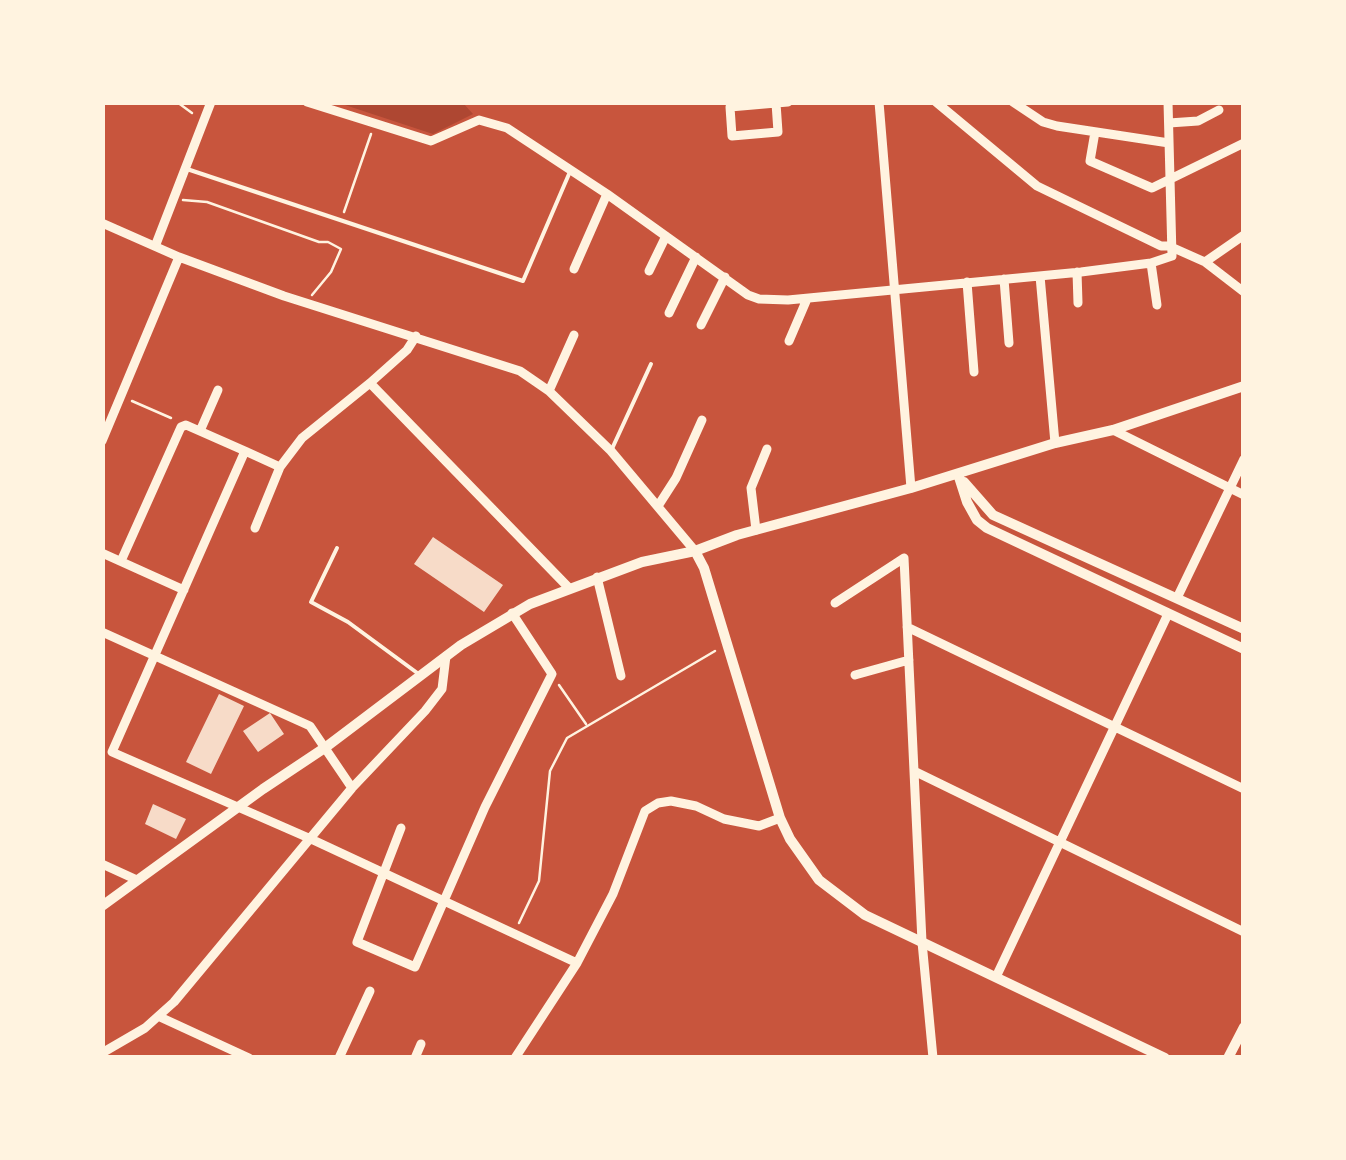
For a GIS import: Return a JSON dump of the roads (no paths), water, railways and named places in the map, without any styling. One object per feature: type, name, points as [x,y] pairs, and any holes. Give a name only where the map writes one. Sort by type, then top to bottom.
[{"type":"street","points":[[156,244],[211,102]]},
{"type":"street","points":[[308,102],[430,141],[460,126],[484,120],[507,128],[759,300],[807,299],[1040,276],[1151,263],[1172,256],[1168,102]]},
{"type":"street","points":[[776,103],[778,132],[732,136],[730,106],[788,102]]},
{"type":"street","points":[[879,102],[910,488]]},
{"type":"street","points":[[936,102],[1036,186],[1146,239],[1205,262],[1243,289]]},
{"type":"street","points":[[1013,102],[1044,122],[1169,143]]},
{"type":"street","points":[[1169,123],[1198,121],[1220,110]]},
{"type":"street","points":[[1095,132],[1090,160],[1152,188],[1244,143]]},
{"type":"street","points":[[574,270],[608,194]]},
{"type":"street","points":[[102,223],[178,257],[304,303],[520,371],[549,391],[611,450],[704,568],[780,818],[801,856],[830,890],[865,915],[1165,1058]]},
{"type":"street","points":[[1205,262],[1244,235]]},
{"type":"street","points":[[650,271],[666,236]]},
{"type":"street","points":[[102,441],[178,257]]},
{"type":"street","points":[[669,313],[696,257]]},
{"type":"street","points":[[1151,263],[1157,305]]},
{"type":"street","points":[[1076,272],[1078,303]]},
{"type":"street","points":[[1040,276],[1056,443]]},
{"type":"street","points":[[702,325],[725,277]]},
{"type":"street","points":[[1004,279],[1010,343]]},
{"type":"street","points":[[967,282],[974,372]]},
{"type":"street","points":[[789,342],[807,299]]},
{"type":"street","points":[[549,391],[574,335]]},
{"type":"street","points":[[255,528],[280,466],[302,438],[407,350],[416,336]]},
{"type":"street","points":[[370,383],[570,588]]},
{"type":"street","points":[[102,906],[326,747],[446,656],[512,614],[597,576],[1056,443],[1113,430],[1244,386]]},
{"type":"street","points":[[200,431],[218,390]]},
{"type":"street","points":[[658,506],[676,478],[702,420]]},
{"type":"street","points":[[121,562],[177,431],[186,425],[280,466]]},
{"type":"street","points":[[1113,430],[1244,495]]},
{"type":"street","points":[[756,530],[751,488],[767,450]]},
{"type":"street","points":[[246,452],[157,655],[107,750],[311,839],[577,963]]},
{"type":"street","points":[[1177,598],[1244,459]]},
{"type":"street","points":[[958,474],[993,515],[1244,629]]},
{"type":"street","points":[[958,474],[966,502],[987,528],[1244,649]]},
{"type":"street","points":[[102,554],[184,590]]},
{"type":"street","points":[[834,603],[904,558],[922,942],[933,1058]]},
{"type":"street","points":[[597,576],[621,676]]},
{"type":"street","points":[[401,828],[357,942],[416,968],[485,807],[552,674],[512,614]]},
{"type":"street","points":[[996,977],[1168,614]]},
{"type":"street","points":[[907,626],[1244,788]]},
{"type":"street","points":[[102,632],[310,726],[352,788]]},
{"type":"street","points":[[102,1053],[129,1040],[160,1017],[352,788],[442,689],[446,656]]},
{"type":"street","points":[[855,675],[909,660]]},
{"type":"street","points":[[914,771],[1244,932]]},
{"type":"street","points":[[515,1058],[577,963],[613,894],[646,811],[670,801],[759,826],[780,818]]},
{"type":"street","points":[[102,864],[136,880]]},
{"type":"street","points":[[339,1058],[370,991]]},
{"type":"street","points":[[160,1017],[249,1058]]},
{"type":"street","points":[[1228,1058],[1244,1027]]},
{"type":"street","points":[[415,1058],[421,1044]]},
{"type":"lane","points":[[185,169],[522,281],[571,170]]},
{"type":"lane","points":[[611,450],[651,364]]},
{"type":"lane","points":[[337,548],[311,602],[348,622],[420,676]]}]
